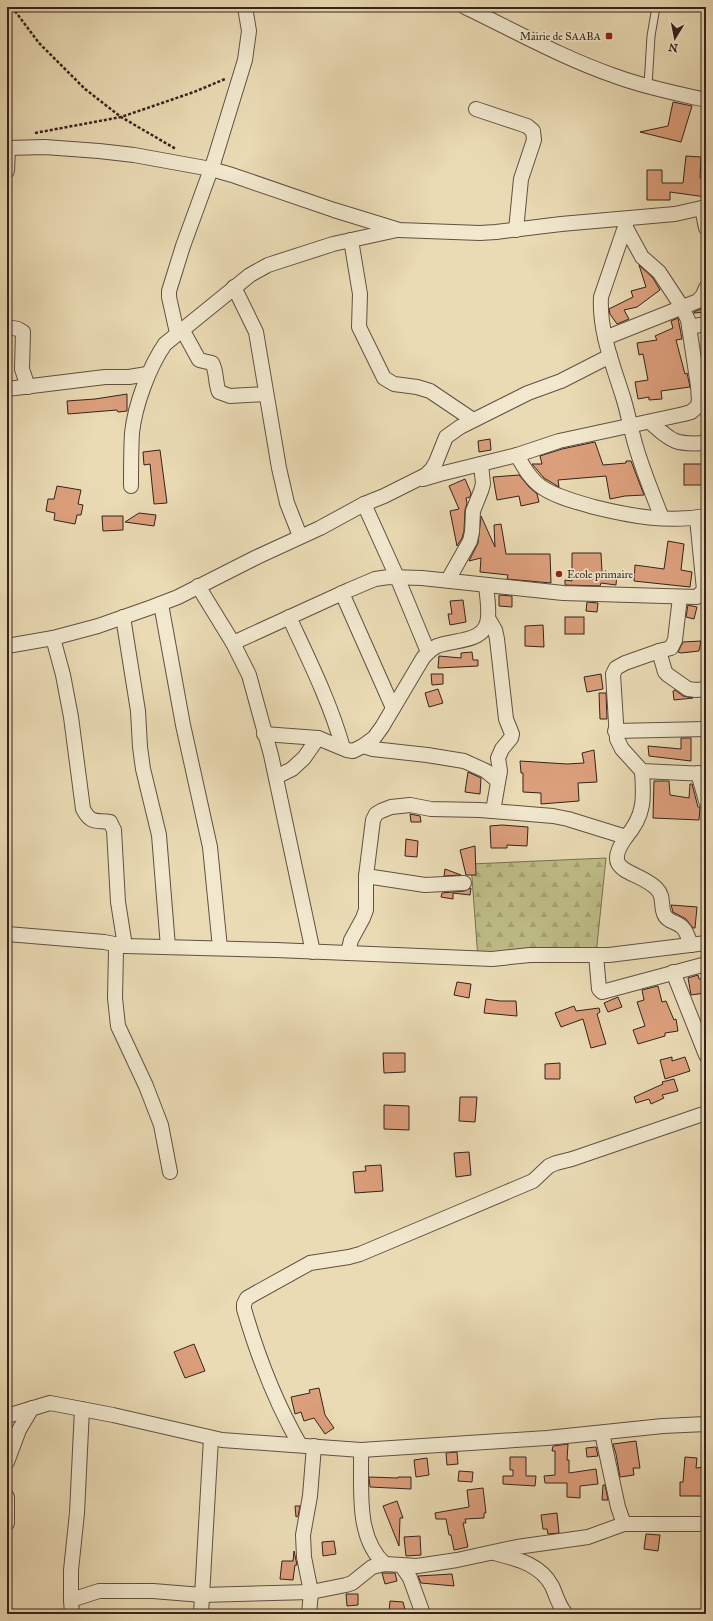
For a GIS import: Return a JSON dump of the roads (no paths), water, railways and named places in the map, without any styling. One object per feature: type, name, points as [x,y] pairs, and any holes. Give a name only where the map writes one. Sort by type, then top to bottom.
[{"type":"street","points":[[245,7],[248,21],[248,37],[245,60],[211,169],[183,246],[169,291],[169,297],[179,331],[199,360],[212,363],[214,366],[217,388],[219,392],[230,396],[266,394]]},
{"type":"street","points":[[465,7],[560,54],[614,76],[706,100]]},
{"type":"street","points":[[476,109],[527,126],[533,131],[534,140],[521,179],[516,230]]},
{"type":"street","points":[[7,171],[8,148],[45,147],[134,155],[211,169],[399,230]]},
{"type":"street","points":[[131,486],[132,433],[148,374],[155,358],[165,344],[179,331],[250,275],[268,265],[333,244],[399,230],[480,233],[560,224],[626,222],[704,208],[706,228]]},
{"type":"street","points":[[7,646],[53,638],[98,626],[161,604],[300,536],[320,528],[364,504],[410,484],[440,474],[517,455],[560,441],[630,427],[691,412],[703,400],[688,320],[682,307],[660,272],[642,257],[626,222]]},
{"type":"street","points":[[626,222],[601,297],[600,308],[605,338],[628,414],[636,448],[662,518]]},
{"type":"street","points":[[351,240],[360,294],[359,327],[384,378],[394,384],[430,391],[473,420]]},
{"type":"street","points":[[234,287],[256,332],[266,394],[287,503],[300,536]]},
{"type":"street","points":[[605,338],[698,301],[704,295],[706,288]]},
{"type":"street","points":[[689,327],[706,324]]},
{"type":"street","points":[[7,327],[18,329],[23,332],[22,369],[28,387]]},
{"type":"street","points":[[410,484],[426,475],[432,469],[446,437],[460,427],[528,393],[561,380],[610,356]]},
{"type":"street","points":[[7,389],[105,377],[129,377],[148,374]]},
{"type":"street","points":[[650,422],[677,443],[706,443]]},
{"type":"street","points":[[233,643],[342,593],[376,579],[389,577],[448,580],[486,586],[563,593],[702,599],[705,581],[701,517],[662,518],[630,516],[561,498],[542,488],[526,473],[517,455]]},
{"type":"street","points":[[448,580],[470,541],[473,511],[483,484],[481,464]]},
{"type":"street","points":[[364,504],[397,577],[428,652]]},
{"type":"street","points":[[198,586],[233,643],[249,675],[276,777],[313,952]]},
{"type":"street","points":[[264,734],[318,738],[343,748],[353,750],[363,746],[374,738],[428,652],[437,646],[476,636],[484,630],[488,618],[486,586]]},
{"type":"street","points":[[342,593],[393,708]]},
{"type":"street","points":[[680,597],[675,640],[671,648],[625,663],[616,668],[613,674],[615,731],[619,745],[642,771],[644,798],[641,814],[616,853],[617,860],[621,867],[655,888],[661,895],[666,918],[683,928],[691,945]]},
{"type":"street","points":[[161,604],[183,725],[210,847],[220,948]]},
{"type":"street","points":[[123,617],[138,711],[143,769],[159,835],[168,947]]},
{"type":"street","points":[[289,617],[321,687],[335,721],[343,748]]},
{"type":"street","points":[[488,618],[495,630],[497,639],[506,719],[512,734],[498,758],[500,767],[493,811]]},
{"type":"street","points":[[53,638],[63,675],[83,809],[93,821],[110,822],[114,830],[120,945],[116,950],[115,998],[118,1026],[146,1086],[160,1125],[170,1172]]},
{"type":"street","points":[[659,651],[665,672],[668,675],[688,689],[706,689],[706,694]]},
{"type":"street","points":[[615,731],[706,729]]},
{"type":"street","points":[[276,777],[292,769],[304,758],[318,738]]},
{"type":"street","points":[[363,746],[373,749],[428,755],[464,761],[486,771],[498,781]]},
{"type":"street","points":[[642,771],[702,774],[706,801]]},
{"type":"street","points":[[348,953],[351,940],[366,910],[366,876],[373,820],[376,814],[380,811],[392,807],[410,805],[431,808],[536,814],[568,819],[626,837]]},
{"type":"street","points":[[366,876],[425,885],[464,883]]},
{"type":"street","points":[[7,934],[120,945],[492,959],[530,956],[608,955],[706,943]]},
{"type":"street","points":[[596,955],[600,989],[602,992],[706,964]]},
{"type":"street","points":[[673,972],[706,1055]]},
{"type":"street","points":[[309,1614],[311,1592],[304,1557],[303,1535],[310,1496],[307,1446],[285,1419],[262,1365],[244,1309],[244,1304],[247,1298],[310,1262],[355,1256],[533,1181],[549,1166],[556,1163],[572,1159],[706,1113]]},
{"type":"street","points":[[7,1416],[50,1403],[211,1438],[232,1441],[361,1450],[602,1433],[663,1426],[706,1424]]},
{"type":"street","points":[[7,1462],[19,1430],[32,1408]]},
{"type":"street","points":[[72,1614],[71,1570],[77,1514],[82,1409]]},
{"type":"street","points":[[602,1433],[618,1507],[624,1524]]},
{"type":"street","points":[[201,1614],[211,1438]]},
{"type":"street","points":[[361,1450],[364,1522],[371,1548],[385,1564]]},
{"type":"street","points":[[7,1497],[7,1523]]},
{"type":"street","points":[[71,1600],[100,1591],[153,1591],[202,1595],[311,1592],[352,1583],[372,1567],[385,1564],[402,1566],[434,1564],[517,1547],[588,1537],[624,1524],[706,1524]]},
{"type":"street","points":[[490,1552],[530,1564],[540,1570],[551,1584],[566,1614]]},
{"type":"street","points":[[402,1566],[410,1578],[423,1614]]},
{"type":"lane","points":[[648,86],[651,36],[656,7]]},
{"type":"place","name":"Mairie de SAABA","points":[[609,36]]},
{"type":"place","name":"Ecole primaire","points":[[559,574]]}]
